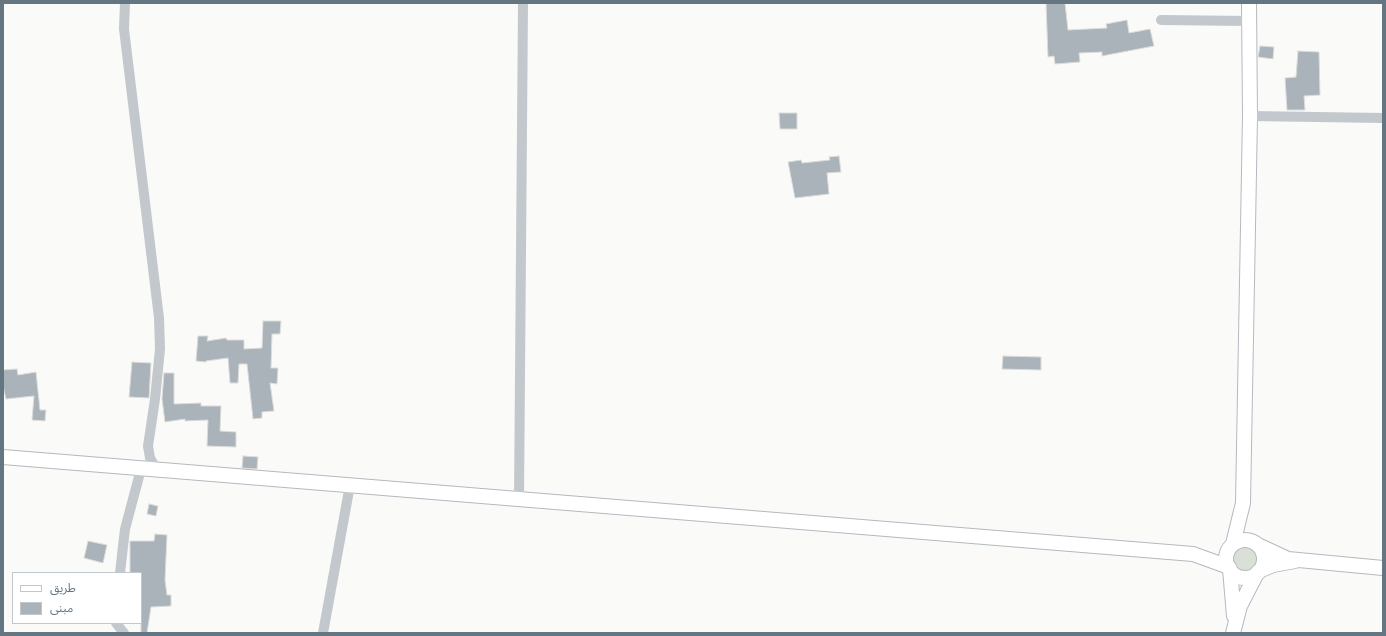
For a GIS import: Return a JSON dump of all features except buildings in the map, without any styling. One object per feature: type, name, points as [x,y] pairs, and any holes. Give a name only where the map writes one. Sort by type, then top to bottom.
[{"type":"main road","points":[[1233,630],[1240,606],[1264,561],[1263,555],[1257,544],[1250,537],[1243,503],[1250,116],[1249,3]]},
{"type":"main road","points":[[3,457],[1193,554],[1218,562],[1229,568],[1233,573],[1242,577],[1273,565],[1298,561]]},
{"type":"main road","points":[[1233,630],[1234,606],[1226,556],[1233,544],[1243,503]]},
{"type":"main road","points":[[1193,554],[1212,551],[1245,540],[1288,559],[1383,568]]},
{"type":"street","points":[[125,3],[124,29],[154,268],[159,324],[160,349],[148,446],[150,458],[157,470]]},
{"type":"street","points":[[519,499],[523,3]]},
{"type":"street","points":[[1161,20],[1249,21]]},
{"type":"street","points":[[1250,116],[1383,118]]},
{"type":"street","points":[[120,572],[125,529],[141,468]]},
{"type":"street","points":[[323,633],[350,486]]},
{"type":"street","points":[[117,624],[124,633]]},
{"type":"shaded area","points":[[1244,545],[1254,548],[1257,558],[1254,568],[1244,571],[1234,568],[1231,558],[1234,548]]}]
